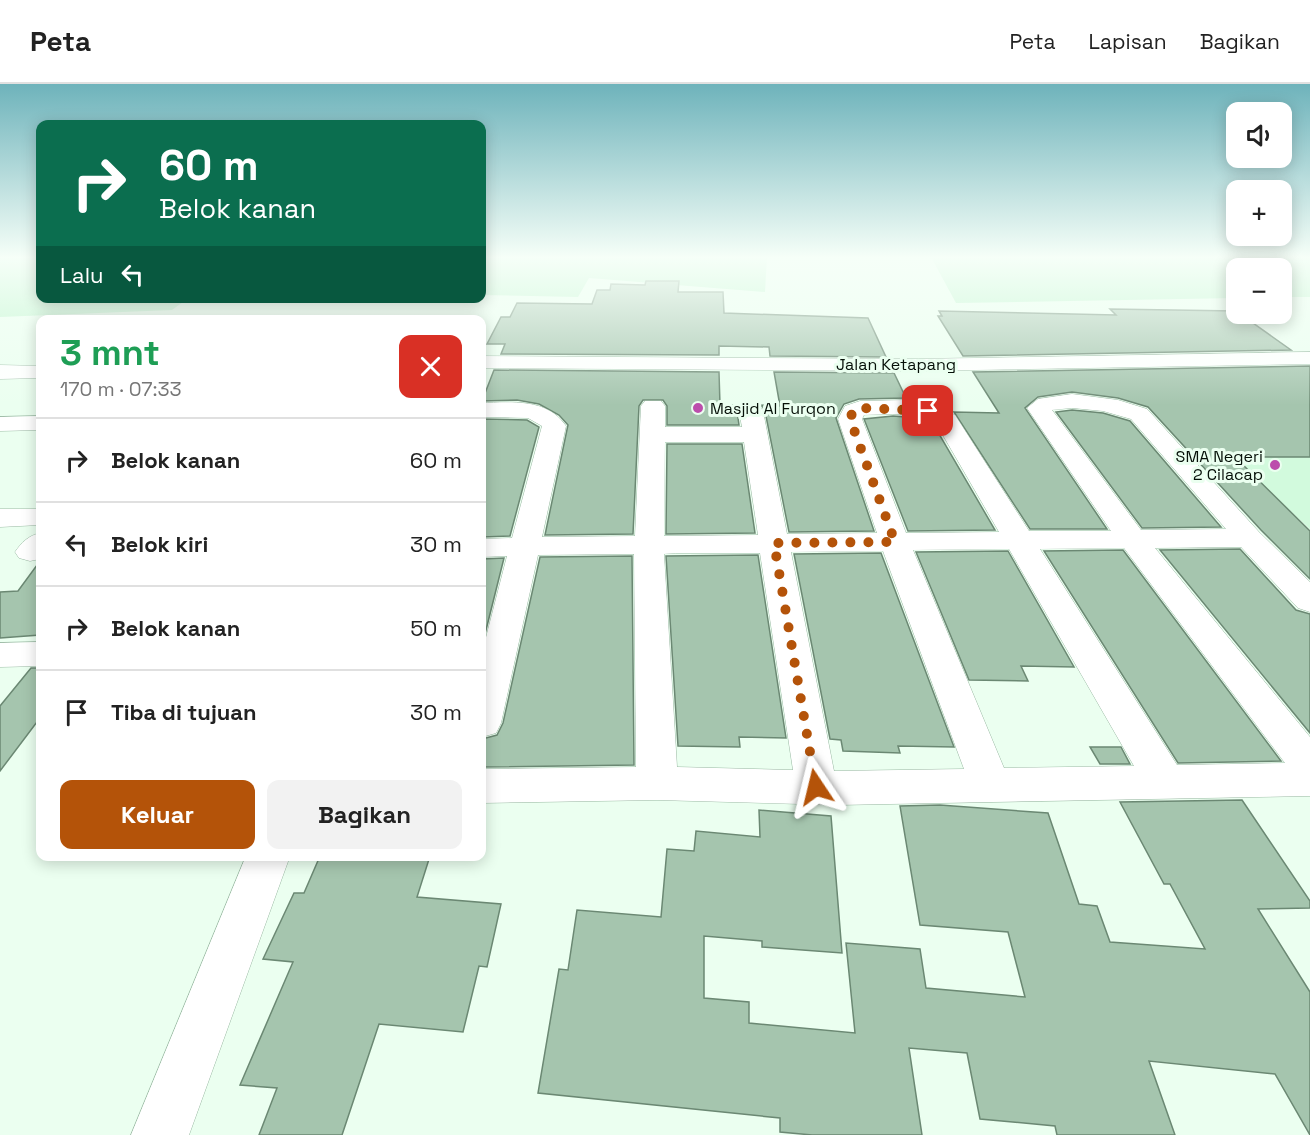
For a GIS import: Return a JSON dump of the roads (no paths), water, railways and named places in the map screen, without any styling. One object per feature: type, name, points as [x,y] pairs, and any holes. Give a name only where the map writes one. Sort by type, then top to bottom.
[{"type":"street","name":"Jalan Ketapang","points":[[486,362],[918,365],[1310,358]]},
{"type":"street","points":[[0,372],[36,372]]},
{"type":"street","points":[[1310,601],[1249,538],[1139,414],[1130,409],[1109,404],[1063,402],[1041,405],[1040,412],[1132,539],[1310,766]]},
{"type":"street","points":[[991,786],[895,542],[850,419],[853,411],[860,408],[921,409],[938,414],[946,420],[1166,783]]},
{"type":"street","points":[[486,410],[527,411],[542,414],[551,420],[554,426],[522,546],[486,705]]},
{"type":"street","points":[[657,783],[649,545],[653,421],[753,422],[816,787]]},
{"type":"street","points":[[0,424],[36,423]]},
{"type":"street","points":[[0,518],[36,517]]},
{"type":"street","points":[[486,548],[1249,538]]},
{"type":"street","points":[[0,655],[36,654]]},
{"type":"street","points":[[486,786],[657,783],[816,787],[991,786],[1310,779]]},
{"type":"street","points":[[160,1135],[266,861]]},
{"type":"place","name":"Masjid Al Furqon","points":[[698,408]]},
{"type":"place","name":"SMA Negeri 2 Cilacap","points":[[1275,465]]}]
